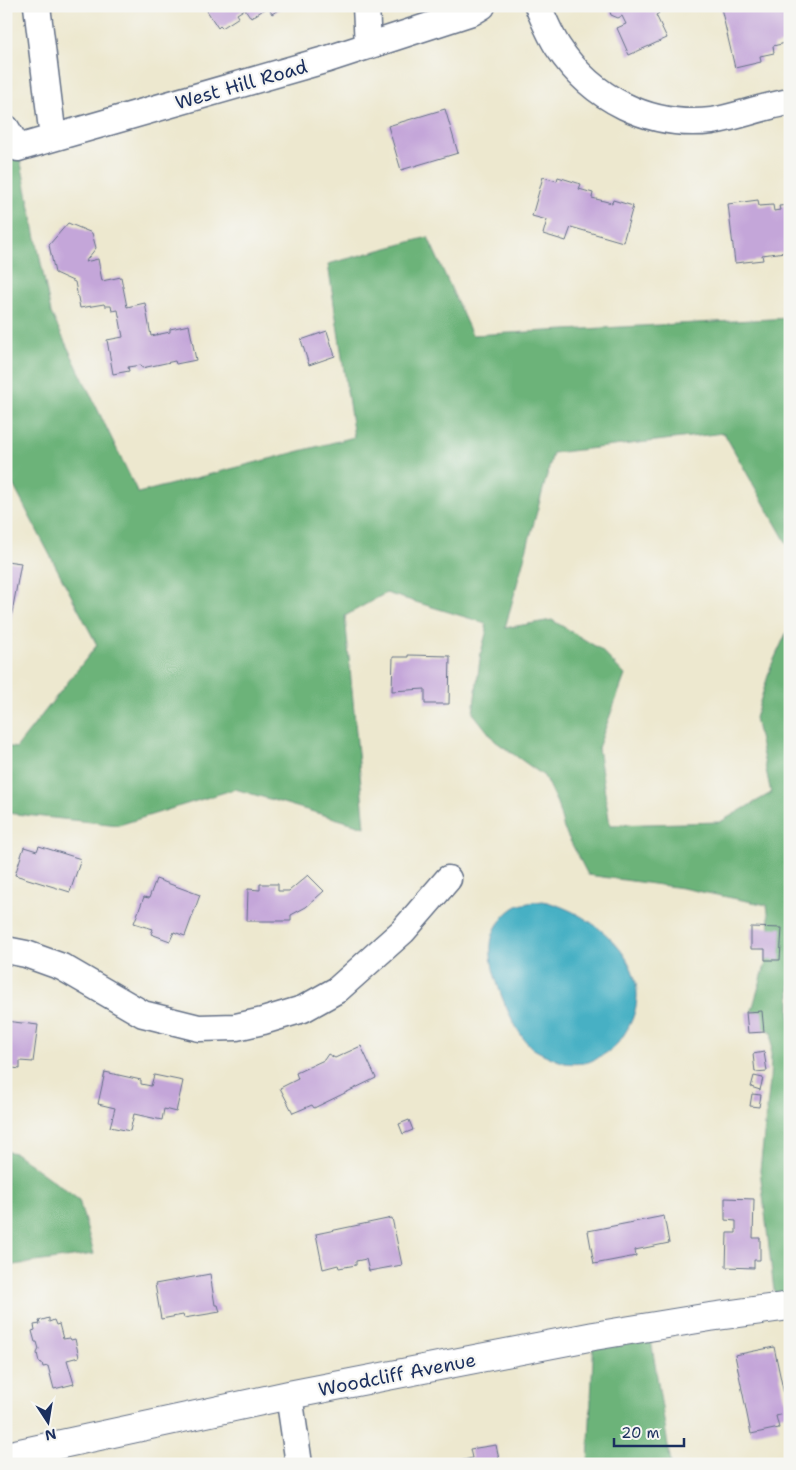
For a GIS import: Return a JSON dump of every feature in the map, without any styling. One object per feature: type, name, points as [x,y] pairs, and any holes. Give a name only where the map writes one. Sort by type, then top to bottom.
[{"type":"main road","name":"Woodcliff Avenue","points":[[6,1456],[289,1395],[594,1336],[710,1316],[790,1306]]},
{"type":"street","points":[[37,6],[53,138]]},
{"type":"street","points":[[366,6],[368,46]]},
{"type":"street","name":"West Hill Road","points":[[6,128],[18,148],[368,46],[472,12],[482,6]]},
{"type":"street","points":[[538,6],[557,46],[577,72],[601,94],[630,110],[656,118],[680,122],[712,120],[790,102]]},
{"type":"street","points":[[6,950],[26,954],[62,967],[143,1014],[199,1028],[236,1026],[263,1021],[303,1009],[336,990],[403,931],[448,879]]},
{"type":"street","points":[[289,1395],[299,1464]]},
{"type":"green space","points":[[6,133],[18,148],[51,313],[138,493],[354,437],[328,264],[428,237],[472,335],[790,318],[790,549],[724,433],[553,453],[505,628],[552,620],[600,649],[625,675],[598,748],[610,825],[720,822],[771,793],[755,718],[771,666],[790,625],[790,1306],[776,1308],[760,1170],[770,1081],[772,1032],[749,1020],[772,942],[767,905],[682,888],[588,875],[564,829],[557,803],[544,776],[495,741],[473,713],[481,652],[487,630],[485,623],[386,593],[345,616],[365,827],[235,789],[119,825],[6,813],[6,746],[16,748],[97,645],[9,477],[6,479]]},
{"type":"green space","points":[[6,1151],[15,1153],[79,1200],[94,1254],[6,1266]]},
{"type":"green space","points":[[649,1327],[671,1464],[588,1464],[594,1336]]},
{"type":"water","points":[[543,901],[563,907],[583,917],[601,930],[617,946],[629,964],[636,983],[636,1004],[625,1033],[609,1051],[588,1062],[578,1064],[565,1063],[531,1047],[522,1037],[511,1017],[495,977],[491,947],[492,937],[496,928],[505,915],[515,907],[526,903]]},
{"type":"building","points":[[204,6],[284,6],[272,14],[268,7],[251,18],[245,9],[237,14],[239,17],[222,28],[220,26],[218,28]]},
{"type":"building","points":[[608,6],[656,6],[659,13],[656,15],[667,38],[629,55],[617,28],[626,24],[622,16],[618,18],[611,15]]},
{"type":"building","points":[[729,6],[790,6],[790,42],[773,46],[774,53],[760,56],[761,62],[735,68],[721,8]]},
{"type":"building","points":[[445,109],[458,153],[401,170],[388,126]]},
{"type":"building","points":[[543,177],[557,181],[558,177],[581,184],[579,189],[593,193],[592,198],[612,203],[613,200],[633,206],[623,242],[571,227],[566,241],[543,234],[547,220],[532,216]]},
{"type":"building","points":[[758,200],[759,206],[773,205],[774,211],[780,210],[779,206],[790,205],[790,255],[786,255],[785,252],[762,255],[763,260],[735,263],[728,204]]},
{"type":"building","points":[[68,223],[92,233],[96,248],[85,262],[98,259],[102,281],[121,277],[127,307],[145,303],[151,336],[189,325],[196,360],[176,364],[175,361],[142,368],[141,365],[128,367],[129,371],[113,374],[107,340],[123,337],[118,310],[112,311],[111,306],[105,306],[104,304],[80,308],[75,282],[55,273],[49,245]]},
{"type":"building","points":[[327,331],[335,356],[309,365],[301,340]]},
{"type":"building","points":[[6,561],[21,563],[7,640],[6,640]]},
{"type":"building","points":[[408,655],[450,656],[449,704],[425,704],[425,689],[392,691],[393,657],[408,657]]},
{"type":"building","points":[[39,846],[81,859],[70,892],[15,875],[24,847],[37,851]]},
{"type":"building","points":[[308,875],[324,891],[306,907],[291,915],[291,921],[247,921],[248,889],[260,890],[260,884],[278,884],[278,891],[289,891]]},
{"type":"building","points":[[156,879],[200,895],[185,936],[174,932],[170,941],[151,934],[153,929],[134,923],[144,897],[149,898]]},
{"type":"building","points":[[751,927],[782,928],[780,960],[765,960],[765,949],[751,949]]},
{"type":"building","points":[[762,1011],[764,1032],[748,1033],[746,1012]]},
{"type":"building","points":[[6,1021],[38,1025],[33,1062],[20,1061],[20,1069],[6,1067]]},
{"type":"building","points":[[361,1046],[376,1078],[314,1108],[312,1105],[293,1113],[280,1088],[298,1079],[296,1073],[324,1060],[328,1054],[335,1058]]},
{"type":"building","points":[[764,1052],[767,1071],[755,1072],[753,1054]]},
{"type":"building","points":[[105,1072],[141,1080],[141,1084],[151,1086],[154,1075],[183,1081],[176,1112],[164,1109],[162,1120],[134,1114],[130,1131],[110,1127],[115,1108],[98,1104]]},
{"type":"building","points":[[754,1076],[763,1078],[760,1090],[751,1087]]},
{"type":"building","points":[[752,1094],[761,1095],[759,1107],[750,1106]]},
{"type":"building","points":[[409,1120],[413,1130],[403,1134],[399,1124]]},
{"type":"building","points":[[725,1198],[754,1199],[753,1238],[760,1238],[760,1260],[754,1260],[754,1268],[726,1267],[727,1233],[736,1233],[736,1221],[725,1220]]},
{"type":"building","points":[[664,1216],[669,1243],[635,1250],[636,1256],[594,1264],[588,1231]]},
{"type":"building","points":[[392,1218],[402,1265],[369,1271],[366,1259],[356,1261],[356,1265],[339,1268],[338,1265],[323,1269],[316,1234]]},
{"type":"building","points":[[210,1274],[215,1305],[218,1305],[220,1312],[184,1318],[183,1315],[161,1319],[155,1284]]},
{"type":"building","points":[[49,1318],[49,1322],[54,1320],[56,1325],[59,1324],[63,1339],[75,1339],[79,1357],[67,1360],[74,1384],[54,1389],[48,1366],[43,1367],[42,1363],[39,1362],[37,1353],[39,1349],[32,1331],[35,1330],[34,1325],[40,1324],[39,1321]]},
{"type":"building","points":[[774,1347],[788,1413],[776,1416],[779,1428],[751,1434],[735,1355]]},
{"type":"building","points":[[496,1445],[500,1464],[447,1464],[472,1458],[470,1449]]}]
